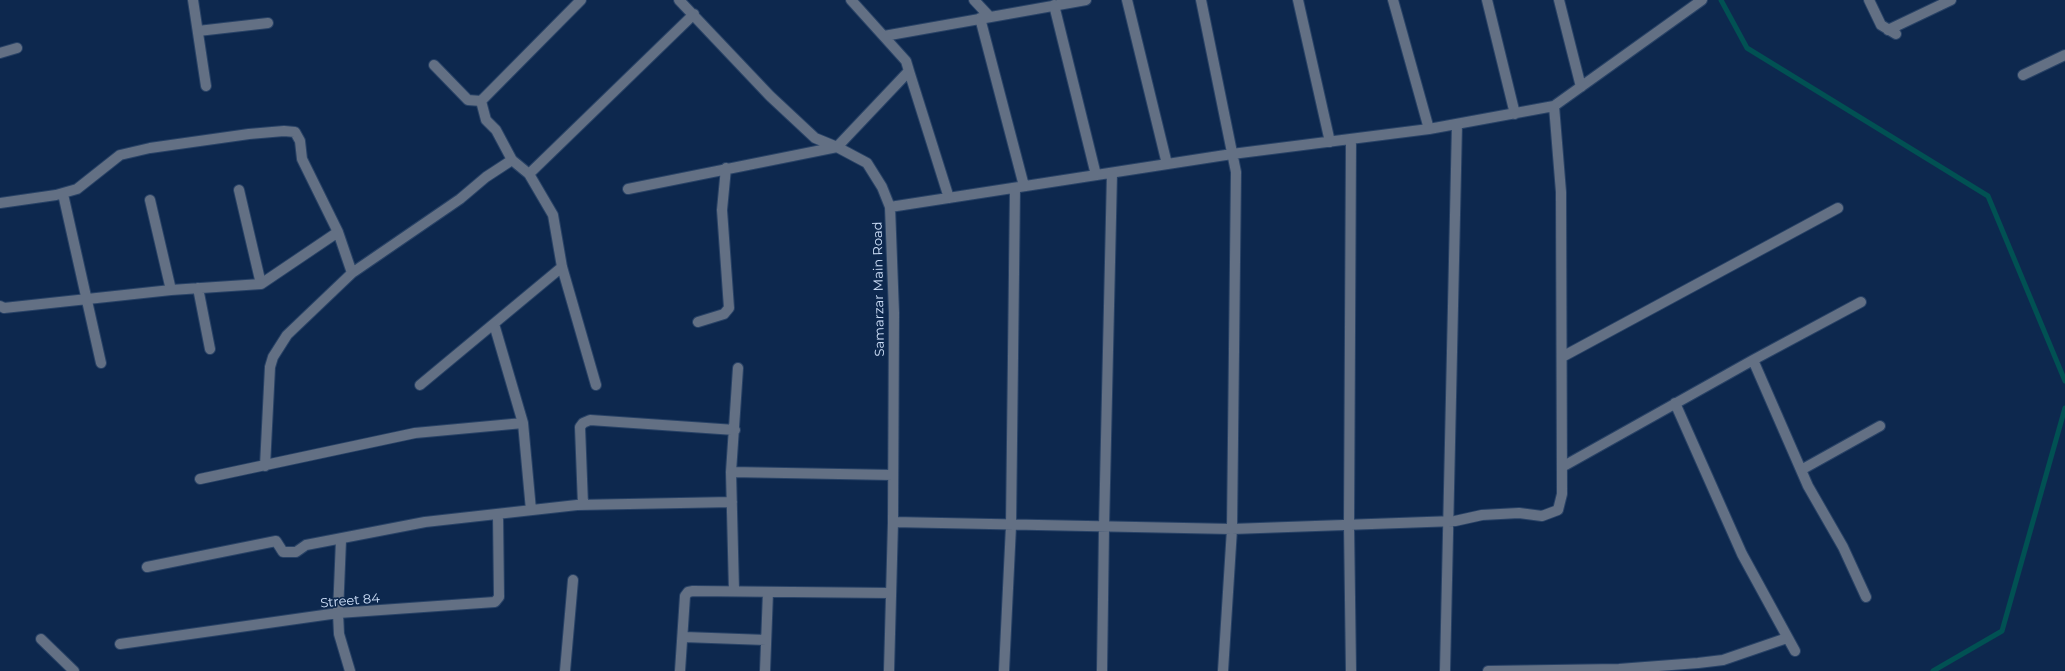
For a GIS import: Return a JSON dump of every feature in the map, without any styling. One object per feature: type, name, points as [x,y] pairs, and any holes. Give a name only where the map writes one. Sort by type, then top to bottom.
[{"type":"street","points":[[193,0],[206,86]]},
{"type":"street","points":[[434,65],[468,100],[481,101],[581,0]]},
{"type":"street","name":"Samarzar Main Road","points":[[679,0],[694,14],[770,96],[814,138],[837,147],[867,163],[882,187],[890,207],[894,313],[892,475],[893,522],[889,671]]},
{"type":"street","points":[[851,0],[906,61],[949,198]]},
{"type":"street","points":[[974,0],[984,17],[1020,187],[1011,526],[1004,671]]},
{"type":"street","points":[[884,36],[1086,0]]},
{"type":"street","points":[[1127,0],[1167,164]]},
{"type":"street","points":[[1201,0],[1236,172],[1232,529],[1222,671]]},
{"type":"street","points":[[1298,0],[1330,142]]},
{"type":"street","points":[[1393,0],[1429,129]]},
{"type":"street","points":[[1487,0],[1515,114]]},
{"type":"street","points":[[1559,0],[1581,87]]},
{"type":"street","points":[[890,207],[1232,154],[1429,129],[1554,106],[1684,11],[1702,0]]},
{"type":"street","points":[[1869,0],[1881,25],[1892,32],[1951,0]]},
{"type":"street","points":[[1054,5],[1096,175]]},
{"type":"street","points":[[529,174],[694,14]]},
{"type":"street","points":[[198,31],[268,23]]},
{"type":"street","points":[[0,53],[17,48]]},
{"type":"street","points":[[2023,75],[2065,55]]},
{"type":"street","points":[[628,189],[726,168],[837,147],[909,71]]},
{"type":"street","points":[[481,101],[486,120],[496,130],[512,160],[529,174],[553,215],[562,267],[596,385]]},
{"type":"street","points":[[893,522],[1104,528],[1232,529],[1448,521],[1482,515],[1519,513],[1542,516],[1558,510],[1562,494],[1561,192],[1554,106]]},
{"type":"street","points":[[1445,671],[1458,124]]},
{"type":"street","points":[[0,203],[63,194],[77,189],[120,155],[150,148],[284,131],[295,132],[300,141],[302,159],[338,232],[352,273]]},
{"type":"street","points":[[1351,671],[1348,525],[1352,139]]},
{"type":"street","points":[[265,466],[270,367],[273,357],[287,335],[352,273],[460,199],[486,177],[512,160]]},
{"type":"street","points":[[698,322],[724,314],[729,308],[722,210],[726,168]]},
{"type":"street","points":[[1102,671],[1112,173]]},
{"type":"street","points":[[239,190],[261,284]]},
{"type":"street","points":[[63,194],[85,300],[101,363]]},
{"type":"street","points":[[150,200],[171,290]]},
{"type":"street","points":[[1562,357],[1838,208]]},
{"type":"street","points":[[0,306],[4,308],[171,290],[261,284],[338,232]]},
{"type":"street","points":[[420,385],[562,267]]},
{"type":"street","points":[[198,288],[210,349]]},
{"type":"street","points":[[1562,467],[1753,360],[1862,302]]},
{"type":"street","points":[[494,324],[523,424],[531,510]]},
{"type":"street","points":[[1753,360],[1801,470],[1843,547],[1866,597]]},
{"type":"street","points":[[734,591],[731,472],[738,368]]},
{"type":"street","points":[[1675,403],[1742,554],[1795,651]]},
{"type":"street","points":[[583,505],[580,427],[583,423],[590,420],[735,430]]},
{"type":"street","points":[[200,479],[415,433],[523,424]]},
{"type":"street","points":[[1801,470],[1880,426]]},
{"type":"street","points":[[731,472],[892,475]]},
{"type":"street","points":[[147,567],[276,541],[282,552],[296,552],[306,546],[425,522],[498,515],[531,510],[583,505],[732,502]]},
{"type":"street","name":"Street 84","points":[[120,644],[338,614],[495,602],[499,597],[498,515]]},
{"type":"street","points":[[341,540],[338,614],[339,634],[350,671]]},
{"type":"street","points":[[565,671],[573,580]]},
{"type":"street","points":[[680,671],[684,637],[685,596],[688,592],[734,591],[891,593]]},
{"type":"street","points":[[765,671],[768,592]]},
{"type":"street","points":[[684,637],[766,640]]},
{"type":"street","points":[[1488,671],[1619,669],[1698,664],[1723,660],[1787,638]]},
{"type":"street","points":[[41,639],[74,671]]},
{"type":"waterway","points":[[1721,0],[1747,48],[1988,196],[2065,381]]},
{"type":"waterway","points":[[1933,671],[2002,631],[2065,408]]}]
